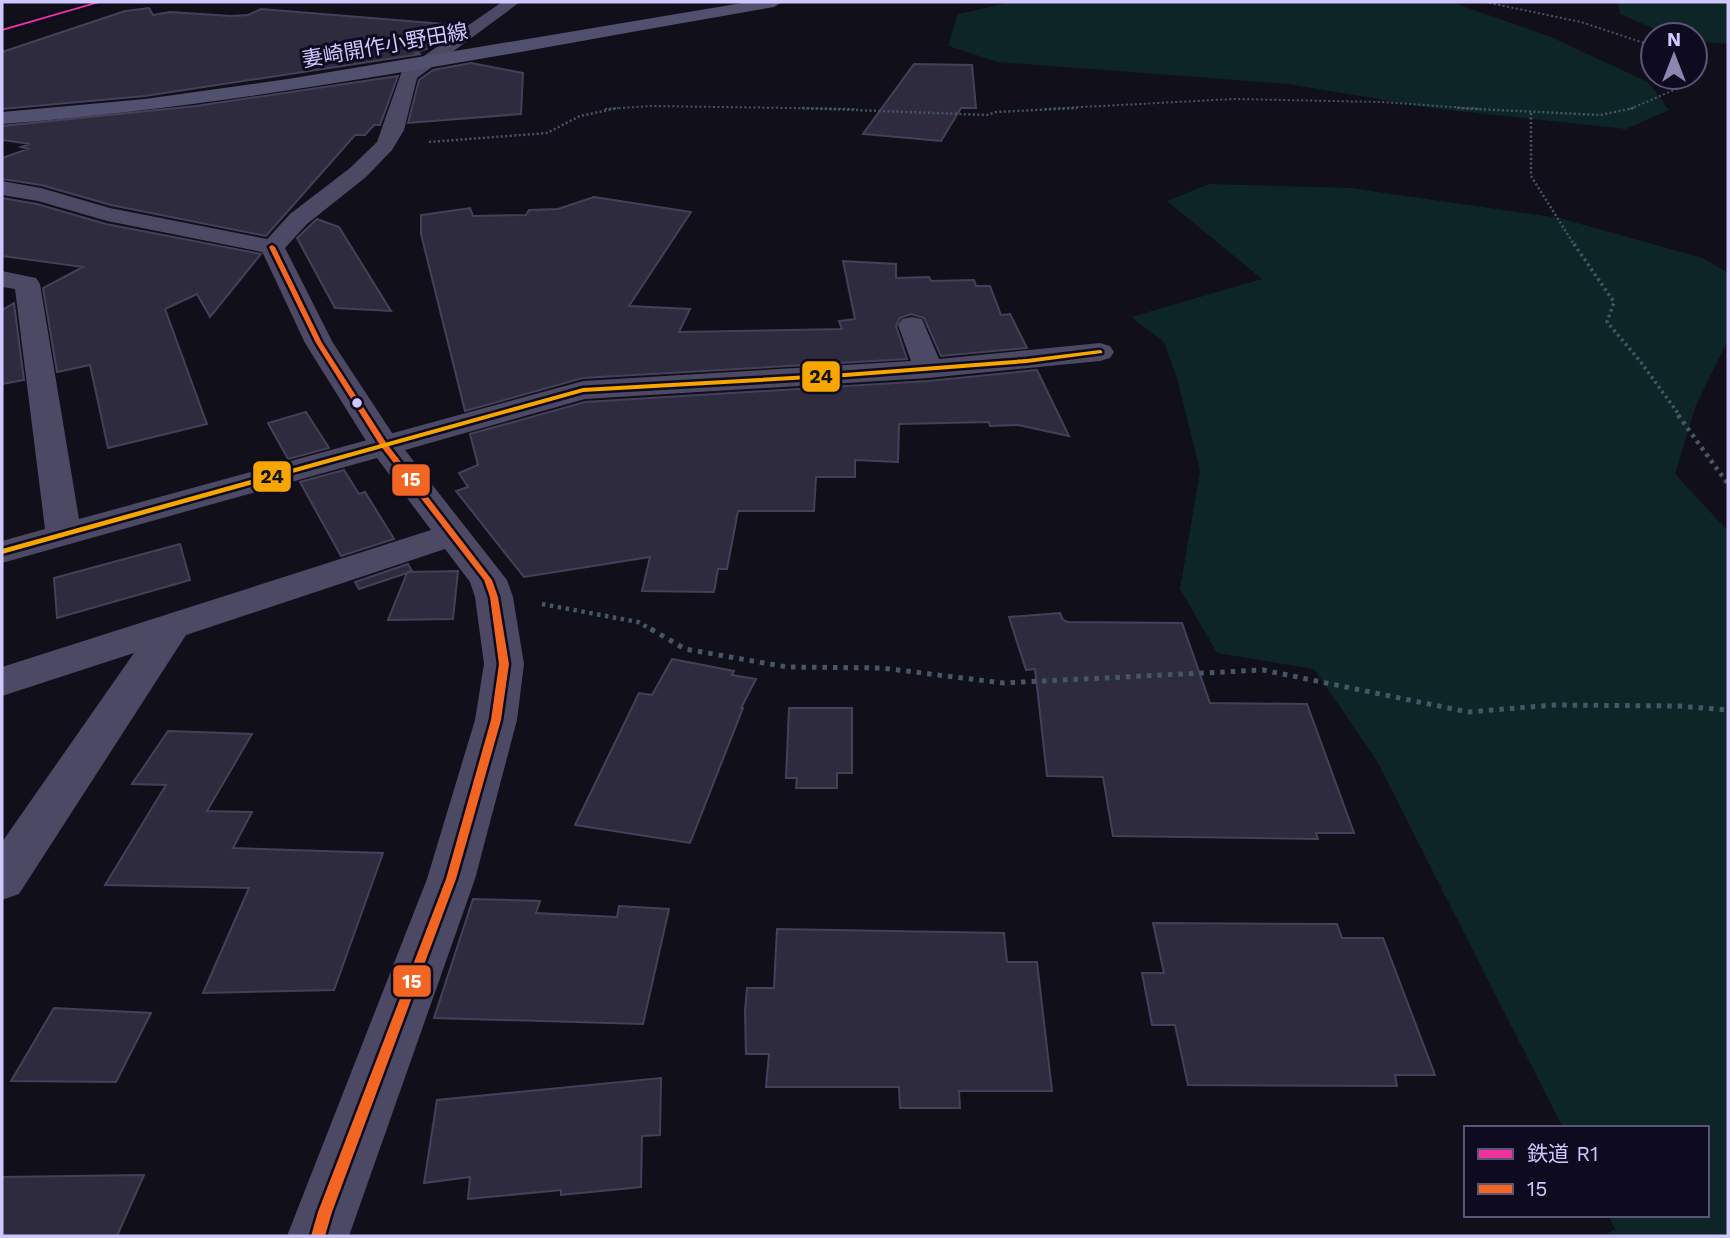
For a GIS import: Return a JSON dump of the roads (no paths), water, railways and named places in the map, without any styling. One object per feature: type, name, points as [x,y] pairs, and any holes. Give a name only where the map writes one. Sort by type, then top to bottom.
[{"type":"main road","name":"妻崎開作小野田線","points":[[2,118],[145,105],[288,85],[774,2]]},
{"type":"street","points":[[272,247],[293,222],[364,168],[387,144],[396,125],[409,75],[512,2]]},
{"type":"street","points":[[2,188],[41,195],[107,214],[272,247]]},
{"type":"street","points":[[272,247],[319,343],[384,445],[488,580],[494,601],[503,664],[493,733],[451,879],[318,1236]]},
{"type":"street","points":[[2,279],[27,284],[64,534]]},
{"type":"street","points":[[912,325],[928,369]]},
{"type":"street","points":[[2,552],[583,390],[928,369],[1100,352]]},
{"type":"street","points":[[2,682],[452,536]]},
{"type":"street","points":[[2,880],[172,627]]},
{"type":"rail line","name":"R1","points":[[2,30],[100,2]]}]
